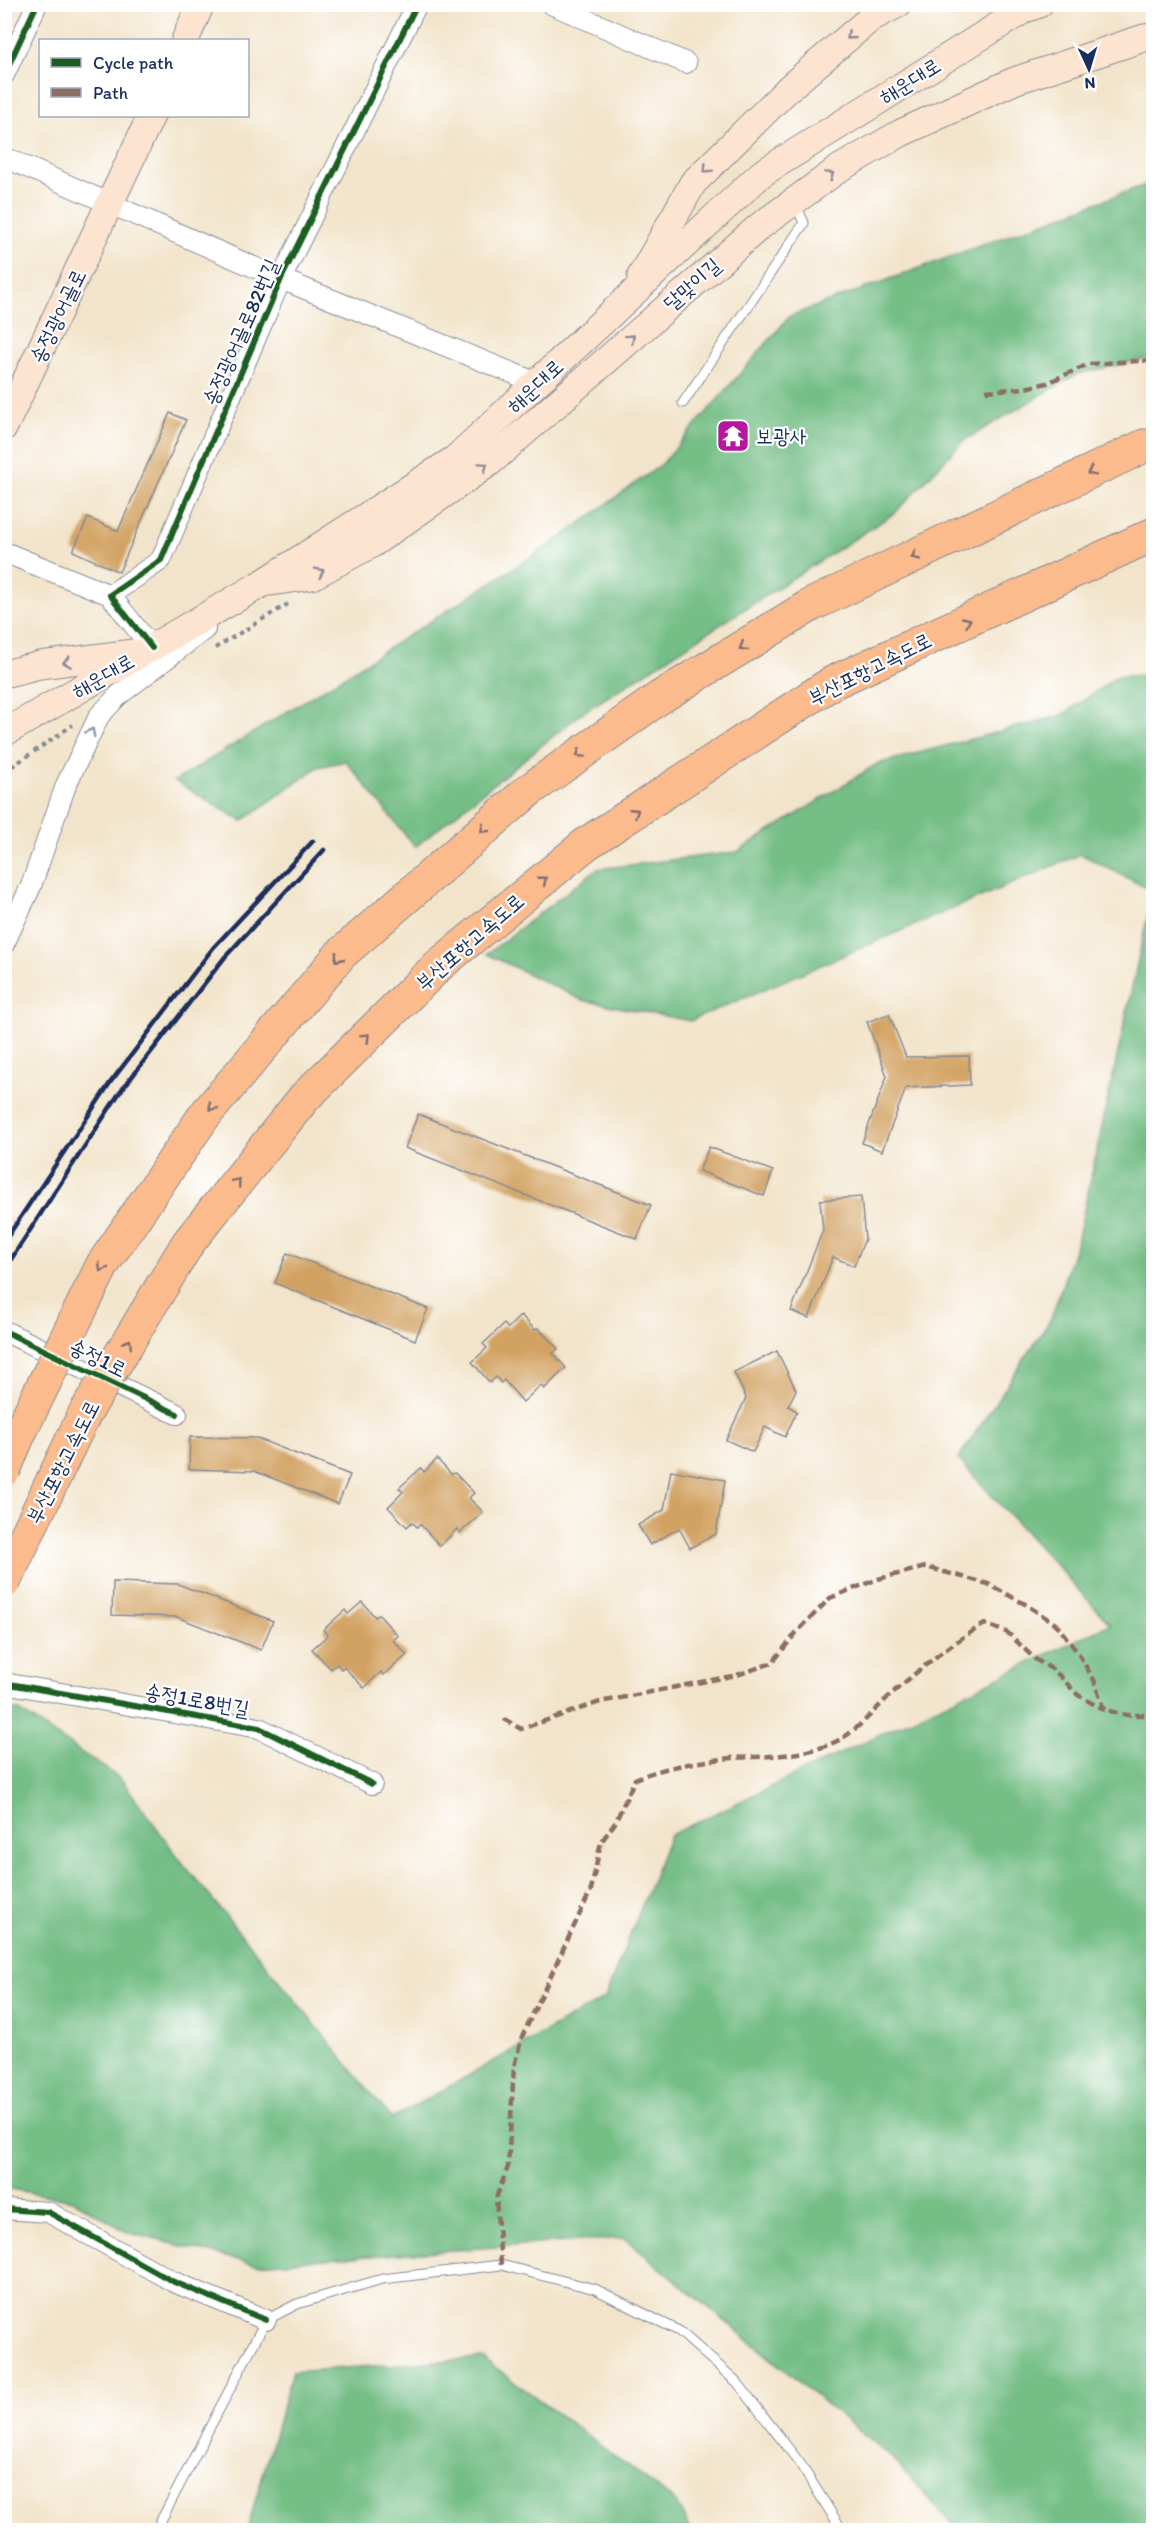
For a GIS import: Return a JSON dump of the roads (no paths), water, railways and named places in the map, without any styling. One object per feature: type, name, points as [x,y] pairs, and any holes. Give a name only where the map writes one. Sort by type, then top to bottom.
[{"type":"highway","points":[[4,1470],[19,1434],[104,1264],[204,1116],[341,954],[528,791],[659,698],[811,605],[1144,447]]},
{"type":"highway","name":"부산포항고속도로","points":[[4,1582],[84,1415],[188,1243],[304,1098],[438,966],[586,844],[832,683],[1154,534]]},
{"type":"main road","points":[[184,39],[201,4]]},
{"type":"main road","name":"달맞이길","points":[[629,298],[693,183],[790,87],[871,18],[898,4]]},
{"type":"main road","name":"해운대로","points":[[4,733],[263,583],[455,459],[761,174],[1025,9],[1039,4]]},
{"type":"main road","name":"달맞이길","points":[[263,583],[312,576],[372,544],[489,463],[690,285],[791,202],[850,162],[901,133],[1014,81],[1144,38],[1154,37]]},
{"type":"main road","name":"송정광어골로","points":[[4,427],[111,205],[151,117]]},
{"type":"main road","points":[[4,674],[40,665],[149,650]]},
{"type":"street","points":[[4,75],[37,4]]},
{"type":"street","name":"송정광어골로82번길","points":[[110,595],[161,560],[281,279],[417,4]]},
{"type":"street","points":[[550,4],[686,63]]},
{"type":"street","points":[[4,157],[281,279]]},
{"type":"street","name":"송정광어골로82번길","points":[[281,279],[537,383]]},
{"type":"street","points":[[4,552],[110,595],[149,650]]},
{"type":"street","points":[[4,944],[31,886],[66,785],[99,716],[119,695],[263,583]]},
{"type":"street","name":"송정1로","points":[[4,1331],[177,1414]]},
{"type":"street","name":"송정1로8번길","points":[[4,1683],[259,1728],[372,1784]]},
{"type":"street","points":[[4,2209],[48,2212],[174,2282],[266,2320]]},
{"type":"lane","points":[[683,403],[804,223],[791,202]]},
{"type":"lane","points":[[156,2530],[266,2320],[297,2304],[382,2279],[501,2265],[594,2289],[679,2331],[737,2382],[799,2462],[842,2530]]},
{"type":"railway","points":[[4,1242],[110,1083],[213,948],[313,841]]},
{"type":"railway","points":[[4,1270],[120,1092],[225,957],[324,850]]},
{"type":"place","name":"보광사","points":[[733,436]]}]
